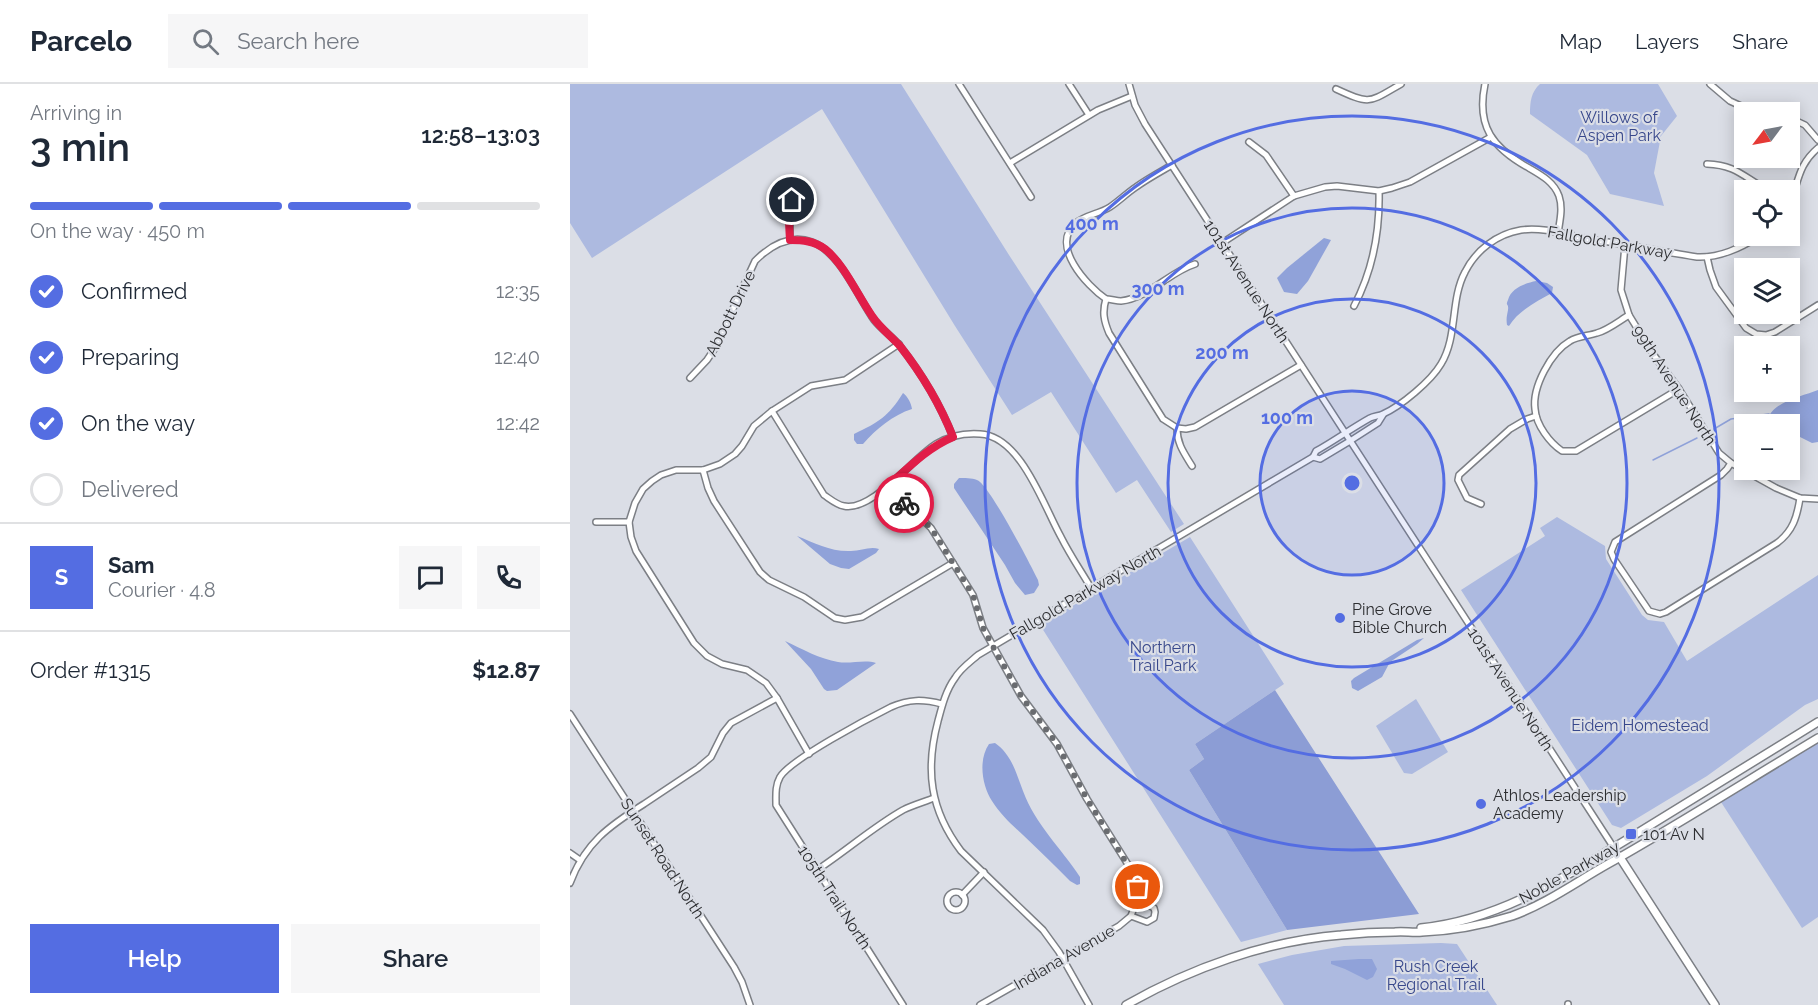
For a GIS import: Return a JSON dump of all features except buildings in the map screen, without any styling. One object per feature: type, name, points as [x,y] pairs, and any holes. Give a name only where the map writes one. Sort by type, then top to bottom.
[{"type":"main road","name":"Noble Parkway","points":[[1397,932],[1454,923],[1496,911],[1549,886],[1818,722]]},
{"type":"main road","name":"Noble Parkway","points":[[1126,1005],[1184,976],[1254,952],[1304,939],[1338,935],[1451,930],[1511,916],[1549,899],[1818,738]]},
{"type":"main road","name":"101st Avenue North","points":[[1614,848],[1715,1005]]},
{"type":"street","points":[[959,84],[1031,197]]},
{"type":"street","points":[[1069,84],[1089,115]]},
{"type":"street","name":"101st Avenue North","points":[[1130,84],[1132,96],[1151,132],[1614,848]]},
{"type":"street","points":[[1336,89],[1366,100],[1376,98],[1401,84]]},
{"type":"street","points":[[1485,84],[1483,101],[1486,125],[1491,137],[1503,151],[1541,175],[1555,188],[1561,207],[1558,233]]},
{"type":"street","points":[[1710,84],[1734,103]]},
{"type":"street","points":[[1010,163],[1107,105],[1132,96]]},
{"type":"street","points":[[1800,123],[1818,140]]},
{"type":"street","points":[[1222,243],[1294,196],[1325,187],[1379,191],[1392,188],[1410,182],[1491,137]]},
{"type":"street","points":[[1249,142],[1266,154],[1294,196]]},
{"type":"street","points":[[1797,180],[1806,159],[1818,148]]},
{"type":"street","points":[[1707,164],[1720,164],[1737,170],[1750,180]]},
{"type":"street","points":[[1172,165],[1139,185],[1112,206],[1075,223],[1066,240],[1066,248],[1091,288],[1106,299],[1120,301],[1139,296],[1184,267],[1195,264]]},
{"type":"street","points":[[797,185],[789,222],[790,240],[812,242],[825,249],[837,262],[876,322],[899,344],[939,403],[953,437]]},
{"type":"street","points":[[1354,306],[1364,287],[1377,238],[1380,214],[1379,191]]},
{"type":"street","name":"Fallgold Parkway","points":[[1383,415],[1413,393],[1441,364],[1450,341],[1460,283],[1473,258],[1494,240],[1507,234],[1534,229],[1697,257],[1707,257],[1741,246]]},
{"type":"street","name":"Abbott Drive","points":[[690,378],[708,360],[715,348],[755,261],[775,244],[790,240]]},
{"type":"street","name":"99th Avenue North","points":[[1625,245],[1621,290],[1629,315],[1719,453],[1731,463],[1776,488],[1800,498],[1818,499]]},
{"type":"street","points":[[1707,257],[1716,286],[1746,328],[1756,334],[1766,335],[1775,332],[1818,305]]},
{"type":"street","points":[[1106,299],[1103,310],[1104,323],[1109,333],[1163,419],[1177,428],[1195,427],[1301,365]]},
{"type":"street","points":[[1629,315],[1598,333],[1578,338],[1562,348],[1550,360],[1540,381],[1535,401],[1536,416],[1555,446],[1562,451],[1576,451],[1679,389]]},
{"type":"street","points":[[899,344],[845,380],[811,386],[772,411],[754,426],[735,454],[720,464],[703,471],[676,470],[661,475],[643,489],[634,503],[629,522],[636,551],[694,643],[707,656],[722,664],[747,670],[766,683],[809,754],[903,701],[928,700],[942,704]]},
{"type":"street","points":[[772,411],[824,495],[845,507],[866,502],[937,443],[967,434],[983,434],[996,438],[1019,459],[1061,539],[1091,588]]},
{"type":"street","name":"Fallgold Parkway North","points":[[1089,1005],[1063,959],[1043,930],[962,851],[942,820],[930,778],[931,759],[942,704],[955,678],[978,655],[1313,457],[1316,451],[1372,417],[1383,415]]},
{"type":"street","name":"Fallgold Parkway North","points":[[1313,457],[1320,459],[1350,441],[1378,423],[1383,415]]},
{"type":"street","points":[[1480,504],[1467,498],[1458,480],[1459,475],[1510,429],[1536,416]]},
{"type":"street","points":[[1177,428],[1180,447],[1192,465]]},
{"type":"street","points":[[1731,463],[1721,475],[1615,542],[1611,552],[1649,611],[1660,614],[1666,612],[1784,538],[1794,525],[1800,498]]},
{"type":"street","points":[[703,471],[714,501],[760,572],[769,580],[797,593],[835,618],[845,620],[862,617],[953,563]]},
{"type":"street","points":[[888,486],[931,528],[973,595],[983,628],[1021,696],[1057,744],[1087,799],[1132,872],[1138,887],[1137,899],[1154,908],[1154,918],[1147,922],[1131,916]]},
{"type":"street","points":[[596,522],[629,522]]},
{"type":"street","points":[[570,883],[580,860],[606,829],[711,757],[723,733],[731,723],[777,698]]},
{"type":"street","name":"Sunset Road North","points":[[570,714],[734,968],[750,1005]]},
{"type":"street","name":"105th Trail North","points":[[809,754],[786,770],[776,787],[776,804],[903,1005]]},
{"type":"street","points":[[817,870],[903,810],[934,798]]},
{"type":"street","points":[[570,853],[580,860]]},
{"type":"street","points":[[962,895],[984,872]]},
{"type":"street","name":"Indiana Avenue","points":[[980,1005],[1119,926],[1131,916],[1137,899]]},
{"type":"green space","points":[[570,84],[901,84],[1184,524],[1171,532],[1137,480],[1116,493],[1051,392],[1012,415],[822,109],[592,258],[570,223]]},
{"type":"green space","name":"Willows of Aspen Park","points":[[1540,84],[1658,84],[1677,116],[1661,136],[1654,173],[1664,206],[1610,194],[1587,155],[1530,114],[1532,98]]},
{"type":"green space","name":"Eidem Homestead","points":[[1557,517],[1605,546],[1606,559],[1642,615],[1648,620],[1664,622],[1687,661],[1818,575],[1818,699],[1805,705],[1707,776],[1621,828],[1612,825],[1461,590],[1545,536],[1540,528]]},
{"type":"green space","name":"Northern Trail Park","points":[[1190,537],[1284,684],[1195,744],[1204,759],[1189,770],[1287,930],[1241,942],[1040,625]]},
{"type":"green space","points":[[1416,699],[1448,752],[1412,774],[1404,773],[1376,726]]},
{"type":"green space","points":[[1818,742],[1818,917],[1802,928],[1721,802]]},
{"type":"green space","name":"Rush Creek Regional Trail","points":[[1457,944],[1497,1005],[1284,1005],[1258,964],[1292,955],[1344,946]]},
{"type":"shaded area","points":[[1324,238],[1331,240],[1308,281],[1297,294],[1284,292],[1277,278]]},
{"type":"shaded area","points":[[1536,281],[1553,287],[1552,293],[1528,307],[1509,326],[1507,325],[1507,303],[1512,292]]},
{"type":"shaded area","points":[[1818,390],[1818,442],[1812,443],[1800,437],[1800,414],[1771,414],[1774,409],[1787,402],[1800,402],[1800,397]]},
{"type":"shaded area","points":[[903,393],[912,409],[885,423],[863,444],[857,444],[854,434],[882,418],[893,408]]},
{"type":"shaded area","points":[[959,478],[977,480],[990,495],[1038,580],[1039,585],[1034,593],[1025,595],[1015,583],[954,488]]},
{"type":"shaded area","points":[[797,536],[837,550],[879,549],[849,569],[841,568],[830,564]]},
{"type":"shaded area","points":[[1424,638],[1390,662],[1382,677],[1358,691],[1352,688],[1351,681],[1354,678]]},
{"type":"shaded area","points":[[785,641],[831,661],[876,663],[837,690],[827,691],[811,669]]},
{"type":"shaded area","points":[[1275,690],[1419,914],[1287,930],[1189,770],[1204,759],[1195,744]]},
{"type":"shaded area","points":[[995,743],[1006,753],[1034,814],[1073,866],[1080,877],[1080,884],[1077,885],[1070,881],[1006,819],[992,801],[984,781],[982,765],[989,744]]},
{"type":"shaded area","points":[[1372,959],[1377,969],[1373,977],[1367,980],[1331,964],[1331,961]]},
{"type":"waterway","points":[[1714,429],[1734,419]]},
{"type":"waterway","points":[[1653,460],[1697,438]]},
{"type":"way so far","points":[[904,503],[931,528],[973,595],[983,628],[997,654],[1021,696],[1057,744],[1101,823],[1132,872],[1138,887]]},
{"type":"place","name":"Pine Grove Bible Church","points":[[1340,618]]},
{"type":"place","name":"Athlos Leadership Academy","points":[[1481,804]]},
{"type":"place","name":"101 Av N","points":[[1631,834]]},
{"type":"route","points":[[792,200],[789,222],[790,240],[812,242],[825,249],[837,262],[876,322],[899,344],[914,365],[939,403],[953,437],[937,443],[888,486],[904,503]]}]
